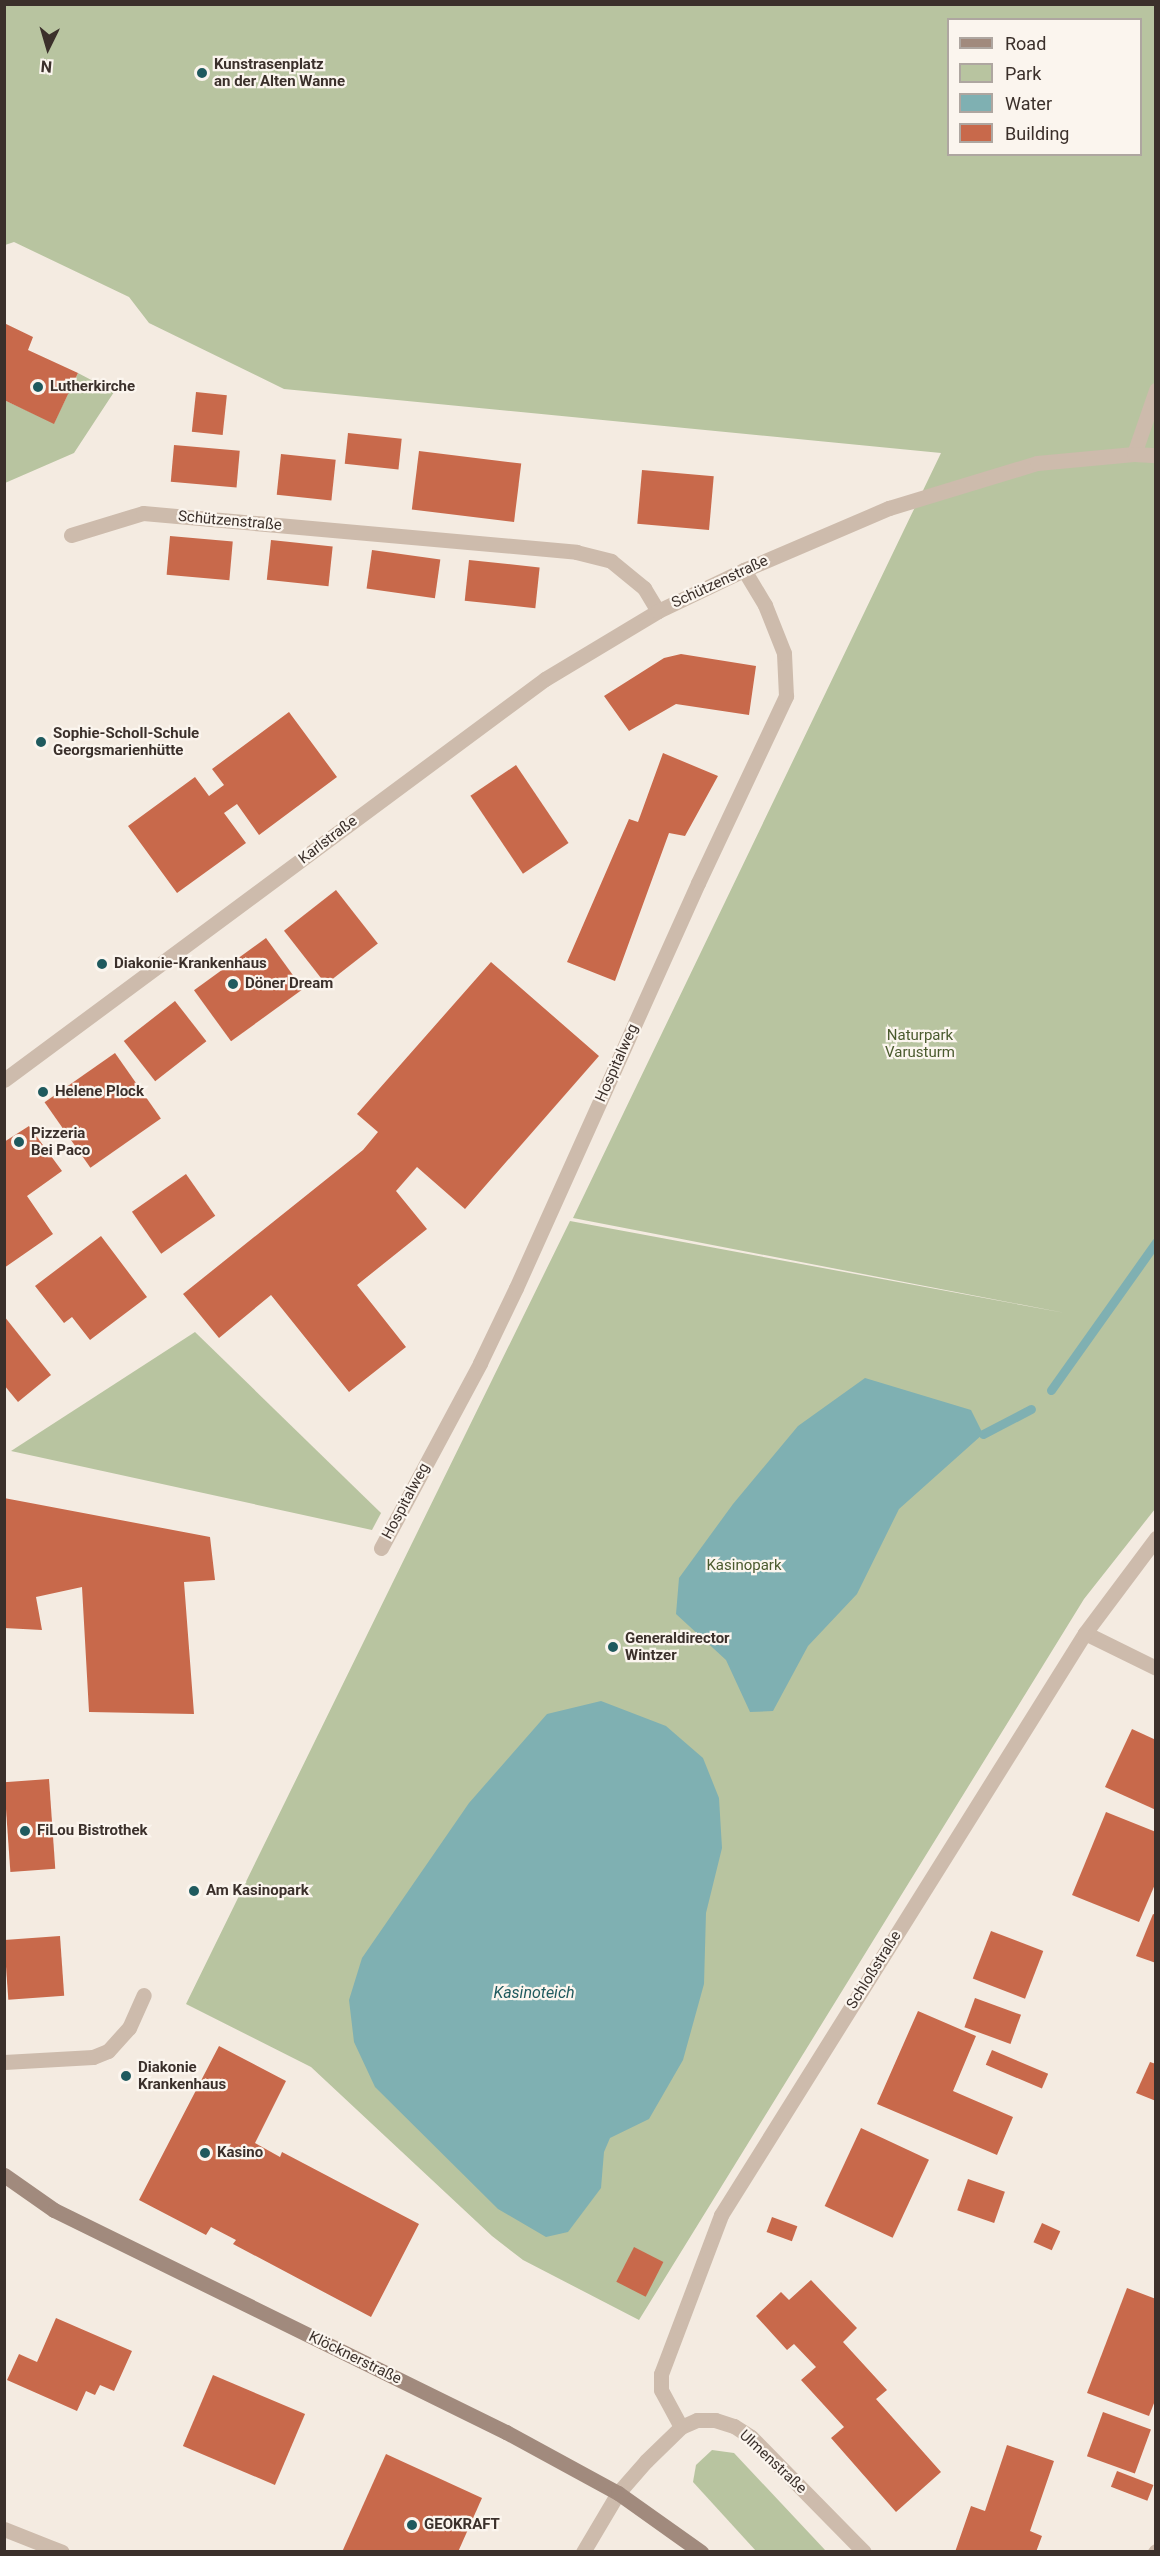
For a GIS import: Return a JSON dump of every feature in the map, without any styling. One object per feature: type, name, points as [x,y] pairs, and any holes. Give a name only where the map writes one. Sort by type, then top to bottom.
[{"type":"main road","name":"Klöcknerstraße","points":[[4,2175],[54,2210],[506,2432],[618,2493],[701,2552]]},
{"type":"street","points":[[1134,454],[1155,390]]},
{"type":"street","name":"Schützenstraße","points":[[71,535],[143,513],[576,552],[611,561],[644,588],[658,611],[744,570],[889,508],[1037,463],[1134,454],[1155,455]]},
{"type":"street","name":"Hospitalweg","points":[[381,1548],[480,1363],[516,1288],[698,883],[786,696],[784,652],[765,605],[744,570]]},
{"type":"street","name":"Karlstraße","points":[[4,1080],[545,679],[658,611]]},
{"type":"street","name":"Schloßstraße","points":[[681,2427],[661,2390],[661,2374],[721,2215],[1085,1633],[1155,1538]]},
{"type":"street","points":[[1085,1633],[1155,1668]]},
{"type":"street","points":[[4,2062],[93,2057],[108,2051],[129,2028],[144,1995]]},
{"type":"street","name":"Ulmenstraße","points":[[681,2427],[697,2420],[715,2420],[742,2432],[864,2552]]},
{"type":"street","points":[[583,2552],[618,2493],[681,2427]]},
{"type":"street","points":[[4,2529],[62,2552]]},
{"type":"green space","points":[[5,5],[1155,5],[1155,1509],[1084,1599],[639,2320],[523,2260],[492,2236],[311,2067],[186,2004],[570,1221],[1065,1313],[573,1218],[941,453],[284,389],[149,323],[129,297],[14,242],[5,245]]},
{"type":"green space","points":[[78,373],[114,392],[74,453],[5,483],[4,400],[54,423]]},
{"type":"green space","points":[[195,1332],[381,1513],[372,1530],[11,1451]]},
{"type":"green space","points":[[712,2450],[734,2453],[826,2551],[756,2551],[693,2482],[696,2465]]},
{"type":"water","points":[[865,1378],[971,1410],[983,1434],[899,1509],[857,1594],[808,1646],[773,1711],[750,1712],[726,1660],[676,1614],[679,1578],[733,1504],[798,1426]]},
{"type":"water","name":"Kasinoteich","points":[[601,1701],[666,1726],[703,1758],[719,1798],[722,1848],[706,1913],[704,1984],[683,2060],[649,2119],[610,2138],[604,2152],[601,2188],[568,2232],[546,2237],[498,2209],[375,2087],[354,2042],[349,2000],[362,1958],[469,1803],[547,1714]]},
{"type":"building","name":"Lutherkirche","points":[[4,323],[33,337],[28,350],[78,373],[54,424],[4,400]]},
{"type":"building","points":[[196,392],[227,395],[223,435],[192,432]]},
{"type":"building","points":[[348,433],[402,439],[398,469],[345,464]]},
{"type":"building","points":[[174,445],[240,451],[237,488],[171,482]]},
{"type":"building","points":[[419,451],[521,464],[514,522],[412,510]]},
{"type":"building","points":[[281,454],[336,460],[331,501],[277,495]]},
{"type":"building","points":[[642,470],[714,476],[709,530],[637,524]]},
{"type":"building","points":[[170,536],[233,541],[229,580],[167,575]]},
{"type":"building","points":[[271,540],[333,546],[328,586],[267,580]]},
{"type":"building","points":[[372,550],[440,560],[435,598],[367,589]]},
{"type":"building","points":[[469,560],[540,567],[535,608],[465,601]]},
{"type":"building","points":[[681,654],[756,666],[749,715],[676,704],[629,731],[604,696],[664,658]]},
{"type":"building","points":[[289,712],[337,777],[259,835],[237,804],[224,813],[246,843],[177,893],[128,826],[195,777],[209,796],[224,785],[212,769]]},
{"type":"building","points":[[663,753],[718,776],[685,836],[669,833],[615,981],[567,962],[629,819],[638,822]]},
{"type":"building","points":[[516,765],[569,843],[523,874],[470,796]]},
{"type":"building","points":[[336,890],[378,944],[326,984],[284,931]]},
{"type":"building","points":[[266,938],[303,989],[231,1041],[194,990]]},
{"type":"building","points":[[491,962],[599,1056],[465,1209],[417,1167],[396,1191],[427,1229],[357,1285],[406,1347],[349,1392],[271,1295],[219,1338],[183,1294],[363,1150],[378,1132],[357,1114]]},
{"type":"building","points":[[175,1001],[206,1041],[155,1081],[124,1041]]},
{"type":"building","points":[[115,1053],[161,1119],[90,1168],[45,1102]]},
{"type":"building","points":[[29,1126],[62,1171],[27,1196],[53,1234],[4,1268],[4,1142]]},
{"type":"building","points":[[186,1174],[215,1216],[161,1254],[132,1212]]},
{"type":"building","points":[[101,1236],[147,1297],[90,1340],[72,1317],[64,1323],[35,1286]]},
{"type":"building","points":[[4,1316],[51,1375],[18,1402],[4,1385]]},
{"type":"building","points":[[4,1498],[210,1537],[215,1580],[184,1582],[194,1714],[89,1712],[82,1587],[36,1597],[42,1630],[4,1628]]},
{"type":"building","points":[[1132,1729],[1156,1740],[1156,1810],[1105,1787]]},
{"type":"building","points":[[49,1779],[55,1869],[10,1872],[4,1782]]},
{"type":"building","points":[[1106,1812],[1156,1832],[1156,1882],[1139,1922],[1072,1895]]},
{"type":"building","points":[[1153,1914],[1156,1915],[1156,1963],[1136,1956]]},
{"type":"building","points":[[991,1931],[1043,1951],[1025,1999],[973,1979]]},
{"type":"building","points":[[60,1936],[64,1996],[8,2000],[4,1940]]},
{"type":"building","points":[[975,1998],[1021,2015],[1010,2044],[964,2027]]},
{"type":"building","points":[[918,2011],[976,2036],[953,2091],[1013,2117],[997,2155],[877,2104]]},
{"type":"building","points":[[219,2046],[286,2081],[255,2143],[280,2157],[282,2152],[419,2224],[371,2317],[233,2244],[236,2240],[211,2227],[206,2235],[139,2200]]},
{"type":"building","points":[[992,2050],[1048,2074],[1042,2089],[986,2065]]},
{"type":"building","points":[[1150,2062],[1156,2064],[1156,2101],[1136,2093]]},
{"type":"building","points":[[861,2128],[929,2160],[893,2238],[825,2206]]},
{"type":"building","points":[[968,2179],[1005,2192],[994,2223],[957,2210]]},
{"type":"building","points":[[772,2217],[797,2226],[792,2241],[767,2232]]},
{"type":"building","points":[[1042,2223],[1060,2231],[1052,2250],[1033,2242]]},
{"type":"building","points":[[634,2247],[663,2262],[646,2297],[616,2282]]},
{"type":"building","points":[[811,2280],[857,2328],[843,2342],[887,2390],[876,2399],[941,2472],[896,2512],[831,2438],[844,2427],[801,2380],[816,2367],[794,2344],[787,2350],[756,2316],[781,2292],[789,2300]]},
{"type":"building","points":[[1127,2288],[1156,2299],[1156,2398],[1149,2416],[1087,2393]]},
{"type":"building","points":[[56,2318],[132,2351],[114,2391],[100,2385],[95,2395],[86,2391],[77,2411],[7,2380],[19,2354],[37,2362]]},
{"type":"building","points":[[213,2375],[305,2414],[275,2485],[183,2446]]},
{"type":"building","points":[[1103,2412],[1151,2429],[1135,2474],[1087,2456]]},
{"type":"building","points":[[1007,2445],[1054,2461],[1030,2531],[1042,2536],[1036,2552],[955,2552],[971,2506],[985,2511]]},
{"type":"building","name":"GEOKRAFT","points":[[386,2454],[482,2498],[458,2552],[342,2552]]},
{"type":"building","points":[[1117,2471],[1153,2485],[1147,2501],[1111,2487]]},
{"type":"waterway","points":[[1051,1390],[1156,1242]]},
{"type":"waterway","points":[[983,1434],[1031,1409]]},
{"type":"place","name":"Kunstrasenplatz an der Alten Wanne","points":[[202,73]]},
{"type":"place","name":"Lutherkirche","points":[[38,387]]},
{"type":"place","name":"Sophie-Scholl-Schule Georgsmarienhütte","points":[[41,742]]},
{"type":"place","name":"Diakonie-Krankenhaus","points":[[102,964]]},
{"type":"place","name":"Döner Dream","points":[[233,984]]},
{"type":"place","name":"Helene Plock","points":[[43,1092]]},
{"type":"place","name":"Pizzeria Bei Paco","points":[[19,1142]]},
{"type":"place","name":"Generaldirector Wintzer","points":[[613,1647]]},
{"type":"place","name":"FiLou Bistrothek","points":[[25,1831]]},
{"type":"place","name":"Am Kasinopark","points":[[194,1891]]},
{"type":"place","name":"Diakonie Krankenhaus","points":[[126,2076]]},
{"type":"place","name":"Kasino","points":[[205,2153]]},
{"type":"place","name":"GEOKRAFT","points":[[412,2525]]},
{"type":"park label","name":"Naturpark Varusturm","points":[[920,1044]]},
{"type":"park label","name":"Kasinopark","points":[[744,1566]]}]
